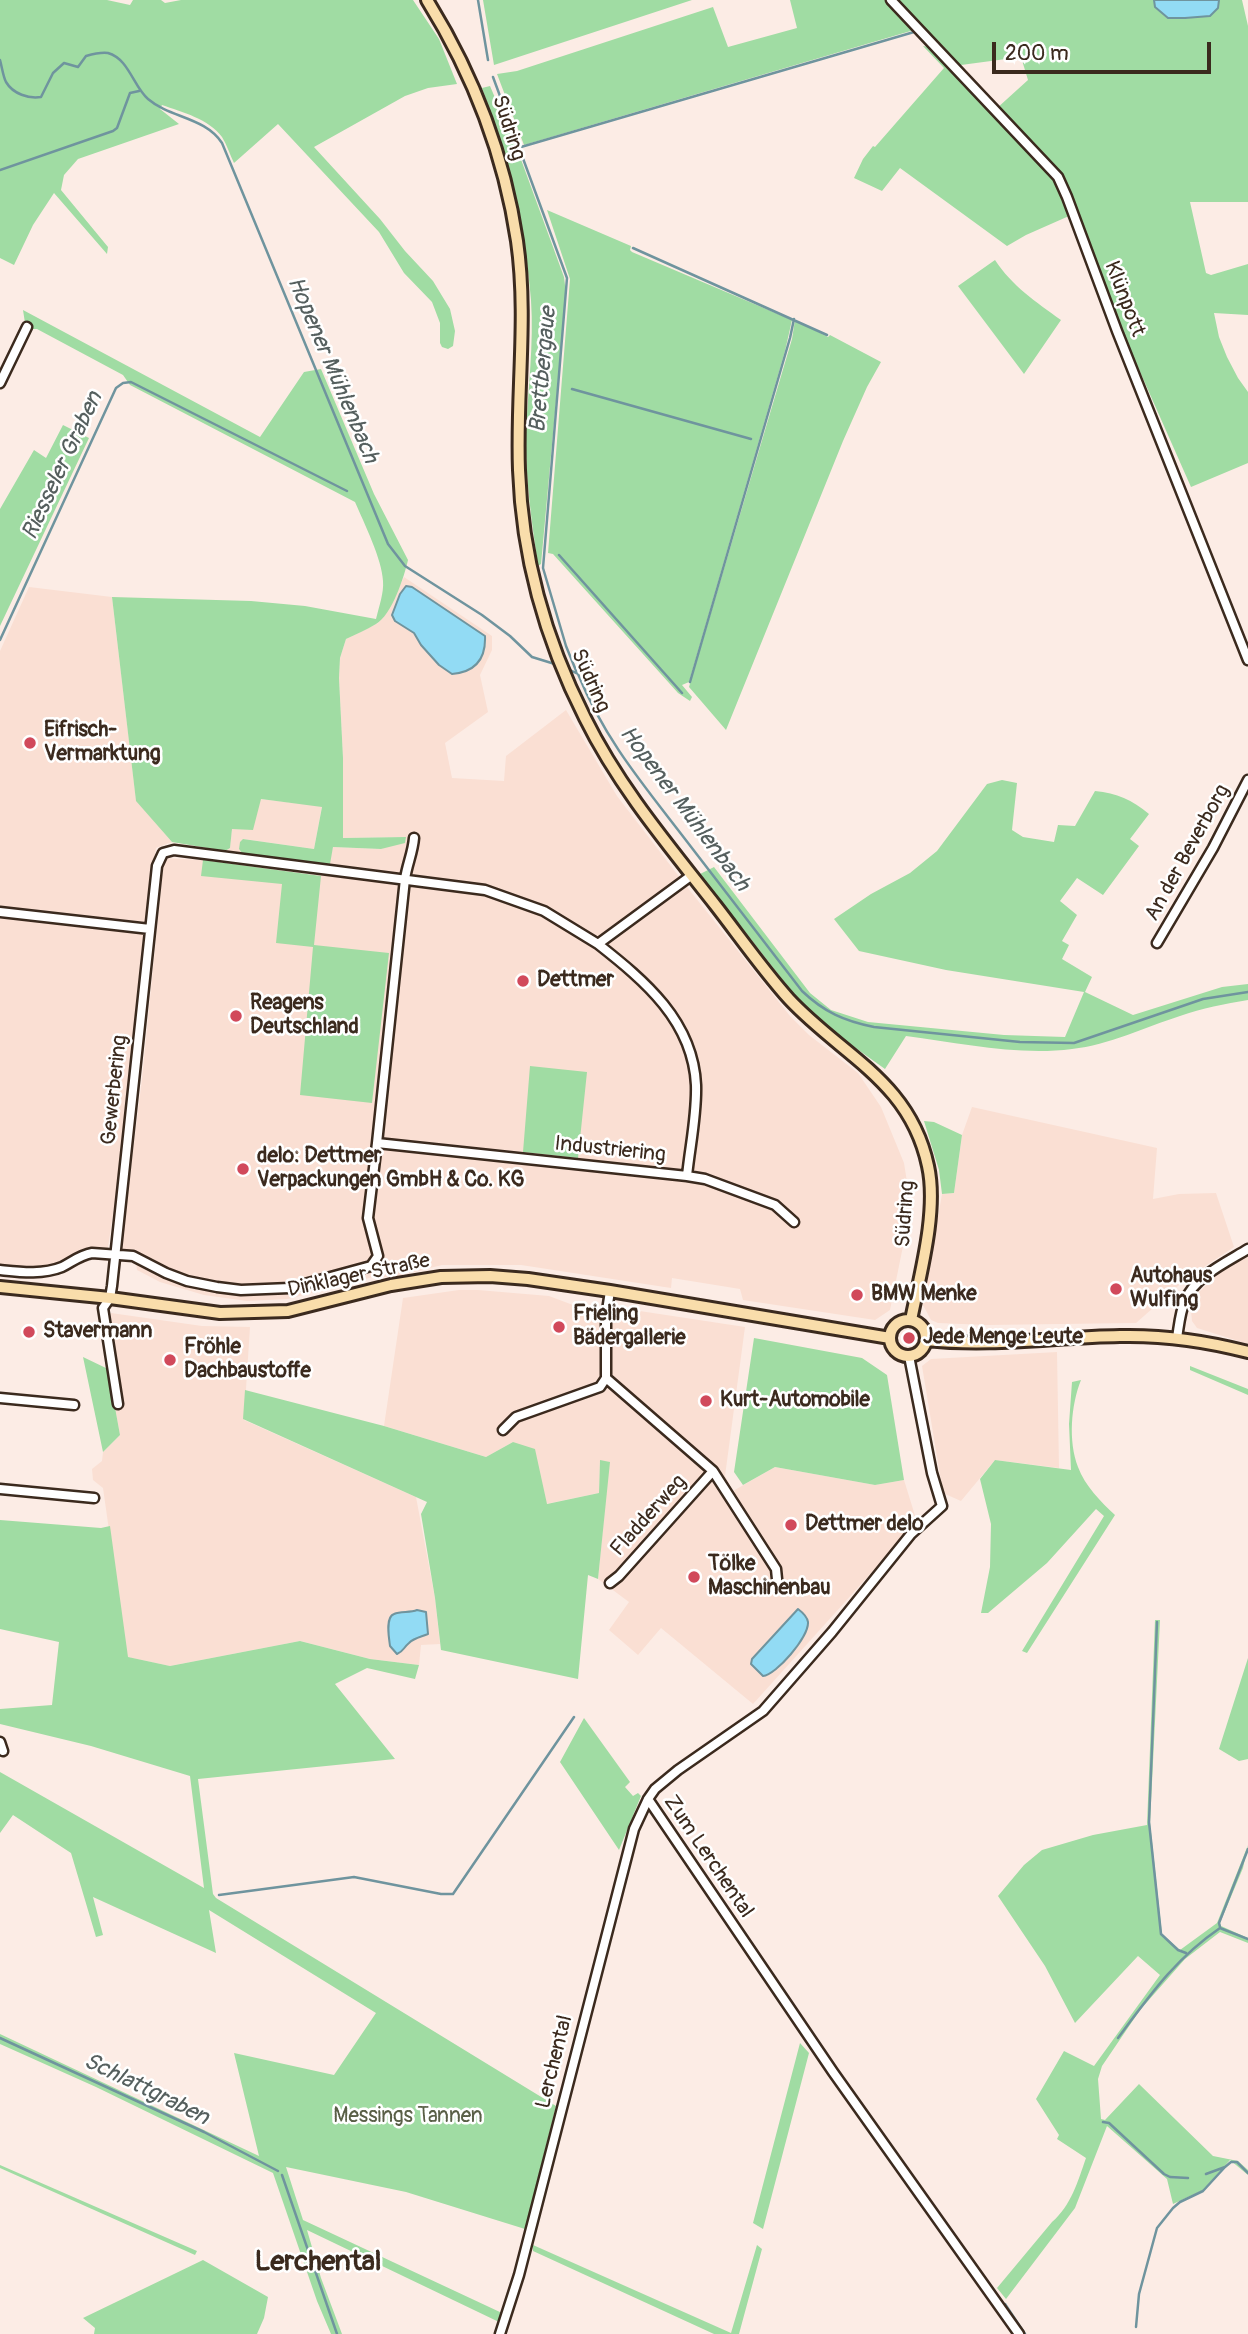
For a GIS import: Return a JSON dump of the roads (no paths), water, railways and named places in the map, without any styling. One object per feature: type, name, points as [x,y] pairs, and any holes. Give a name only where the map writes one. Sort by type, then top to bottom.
[{"type":"main road","name":"Südring","points":[[427,0],[452,40],[472,82],[491,131],[508,195],[517,242],[521,291],[518,429],[522,509],[535,582],[556,654],[585,720],[635,801],[788,997],[876,1074],[899,1101],[915,1129],[928,1167],[930,1190],[928,1231],[911,1320]]},
{"type":"main road","name":"Dinklager Straße","points":[[0,1287],[220,1313],[288,1311],[391,1286],[441,1278],[490,1276],[610,1291],[890,1338]]},
{"type":"main road","points":[[911,1320],[921,1325],[926,1340],[920,1351],[909,1356],[893,1349],[890,1338],[896,1324],[911,1320]]},
{"type":"main road","points":[[926,1340],[974,1344],[1121,1336],[1177,1338],[1248,1352]]},
{"type":"street","name":"Klünpott","points":[[891,0],[1058,177],[1248,660]]},
{"type":"street","points":[[0,383],[27,327]]},
{"type":"street","name":"An der Beverborg","points":[[1157,943],[1213,848],[1248,780]]},
{"type":"street","points":[[0,1269],[49,1271],[86,1254],[133,1256],[187,1281],[242,1290],[290,1288],[371,1266],[377,1256],[368,1218],[405,879],[407,864],[414,850],[414,838]]},
{"type":"street","name":"Industriering","points":[[163,853],[174,850],[485,890],[524,902],[564,922],[598,944],[651,988],[682,1032],[691,1052],[696,1087],[687,1176]]},
{"type":"street","name":"Gewerbering","points":[[118,1404],[103,1308],[110,1298],[157,866],[163,853]]},
{"type":"street","points":[[598,944],[692,874]]},
{"type":"street","points":[[0,912],[150,929]]},
{"type":"street","name":"Industriering","points":[[377,1143],[705,1179],[775,1205],[793,1222]]},
{"type":"street","points":[[1177,1338],[1183,1308],[1191,1291],[1217,1269],[1248,1249]]},
{"type":"street","points":[[503,1430],[516,1417],[600,1387],[606,1378],[606,1317],[610,1291]]},
{"type":"street","name":"Zum Lerchental","points":[[909,1356],[932,1473],[942,1506],[911,1534],[832,1632],[763,1711],[678,1770],[655,1789],[648,1799],[832,2072],[1018,2334]]},
{"type":"street","name":"Fladderweg","points":[[606,1378],[713,1471],[776,1569],[778,1589]]},
{"type":"street","points":[[0,1398],[74,1405]]},
{"type":"street","name":"Fladderweg","points":[[610,1583],[713,1471]]},
{"type":"street","points":[[0,1489],[94,1498]]},
{"type":"street","name":"Lerchental","points":[[500,2334],[519,2275],[634,1829],[648,1799]]},
{"type":"water","points":[[1154,0],[1219,0],[1218,8],[1210,16],[1168,18],[1155,7]]},
{"type":"water","points":[[406,586],[412,587],[485,636],[484,651],[473,667],[452,674],[439,665],[414,633],[395,621],[392,615]]},
{"type":"water","points":[[798,1609],[808,1622],[803,1637],[776,1669],[763,1676],[751,1664],[752,1659]]},
{"type":"water","points":[[417,1610],[426,1612],[428,1634],[413,1640],[397,1654],[390,1646],[389,1619],[397,1613]]},
{"type":"waterway","name":"Brettbergaue","points":[[478,0],[488,60]]},
{"type":"waterway","points":[[521,147],[914,32]]},
{"type":"waterway","name":"Hopener Mühlenbach","points":[[0,60],[5,80],[13,90],[22,95],[41,97],[53,73],[64,63],[78,67],[86,56],[108,53],[121,61],[148,99],[215,134],[222,143],[388,544],[405,566],[482,615],[532,657],[558,665]]},
{"type":"waterway","name":"Brettbergaue","points":[[493,77],[567,278],[543,568],[566,646],[577,673]]},
{"type":"waterway","points":[[0,170],[113,131],[117,128],[130,93],[139,91]]},
{"type":"waterway","points":[[633,248],[827,335]]},
{"type":"waterway","points":[[690,682],[794,319]]},
{"type":"waterway","name":"Riesseler Graben","points":[[0,640],[116,388],[123,383],[131,382],[347,491]]},
{"type":"waterway","points":[[572,389],[751,439]]},
{"type":"waterway","points":[[559,555],[682,693]]},
{"type":"waterway","name":"Hopener Mühlenbach","points":[[568,669],[578,674],[600,720],[639,780],[802,991],[835,1015],[874,1027],[1020,1042],[1074,1043],[1203,999],[1248,992]]},
{"type":"waterway","points":[[1157,1622],[1149,1822],[1161,1934],[1178,1950],[1186,1953]]},
{"type":"waterway","points":[[219,1895],[354,1877],[453,1894],[574,1717]]},
{"type":"waterway","points":[[1220,1927],[1219,1923],[1248,1849]]},
{"type":"waterway","points":[[1118,2038],[1164,1978],[1204,1940],[1220,1928],[1248,1939]]},
{"type":"waterway","name":"Schlattgraben","points":[[0,2038],[204,2132],[278,2171]]},
{"type":"waterway","points":[[1103,2122],[1109,2123],[1164,2174],[1188,2178]]},
{"type":"waterway","points":[[1206,2174],[1231,2162],[1237,2162],[1248,2173]]},
{"type":"waterway","points":[[1136,2327],[1139,2294],[1157,2228],[1173,2208],[1203,2191],[1225,2167]]},
{"type":"waterway","name":"Schlattgraben","points":[[282,2175],[337,2334]]},
{"type":"waterway","points":[[1005,2304],[1025,2334]]},
{"type":"place","name":"Eifrisch- Vermarktung","points":[[30,743]]},
{"type":"place","name":"Dettmer","points":[[523,981]]},
{"type":"place","name":"Reagens Deutschland","points":[[236,1016]]},
{"type":"place","name":"delo: Dettmer Verpackungen GmbH & Co. KG","points":[[243,1169]]},
{"type":"place","name":"Autohaus Wulfing","points":[[1116,1289]]},
{"type":"place","name":"BMW Menke","points":[[857,1295]]},
{"type":"place","name":"Frieling Bädergallerie","points":[[559,1327]]},
{"type":"place","name":"Stavermann","points":[[29,1332]]},
{"type":"place","name":"Jede Menge Leute","points":[[909,1338]]},
{"type":"place","name":"Fröhle Dachbaustoffe","points":[[170,1360]]},
{"type":"place","name":"Kurt-Automobile","points":[[706,1401]]},
{"type":"place","name":"Dettmer delo","points":[[791,1525]]},
{"type":"place","name":"Tölke Maschinenbau","points":[[694,1577]]},
{"type":"district","name":"Lerchental","points":[[318,2263]]},
{"type":"park label","name":"Messings Tannen","points":[[408,2117]]}]
